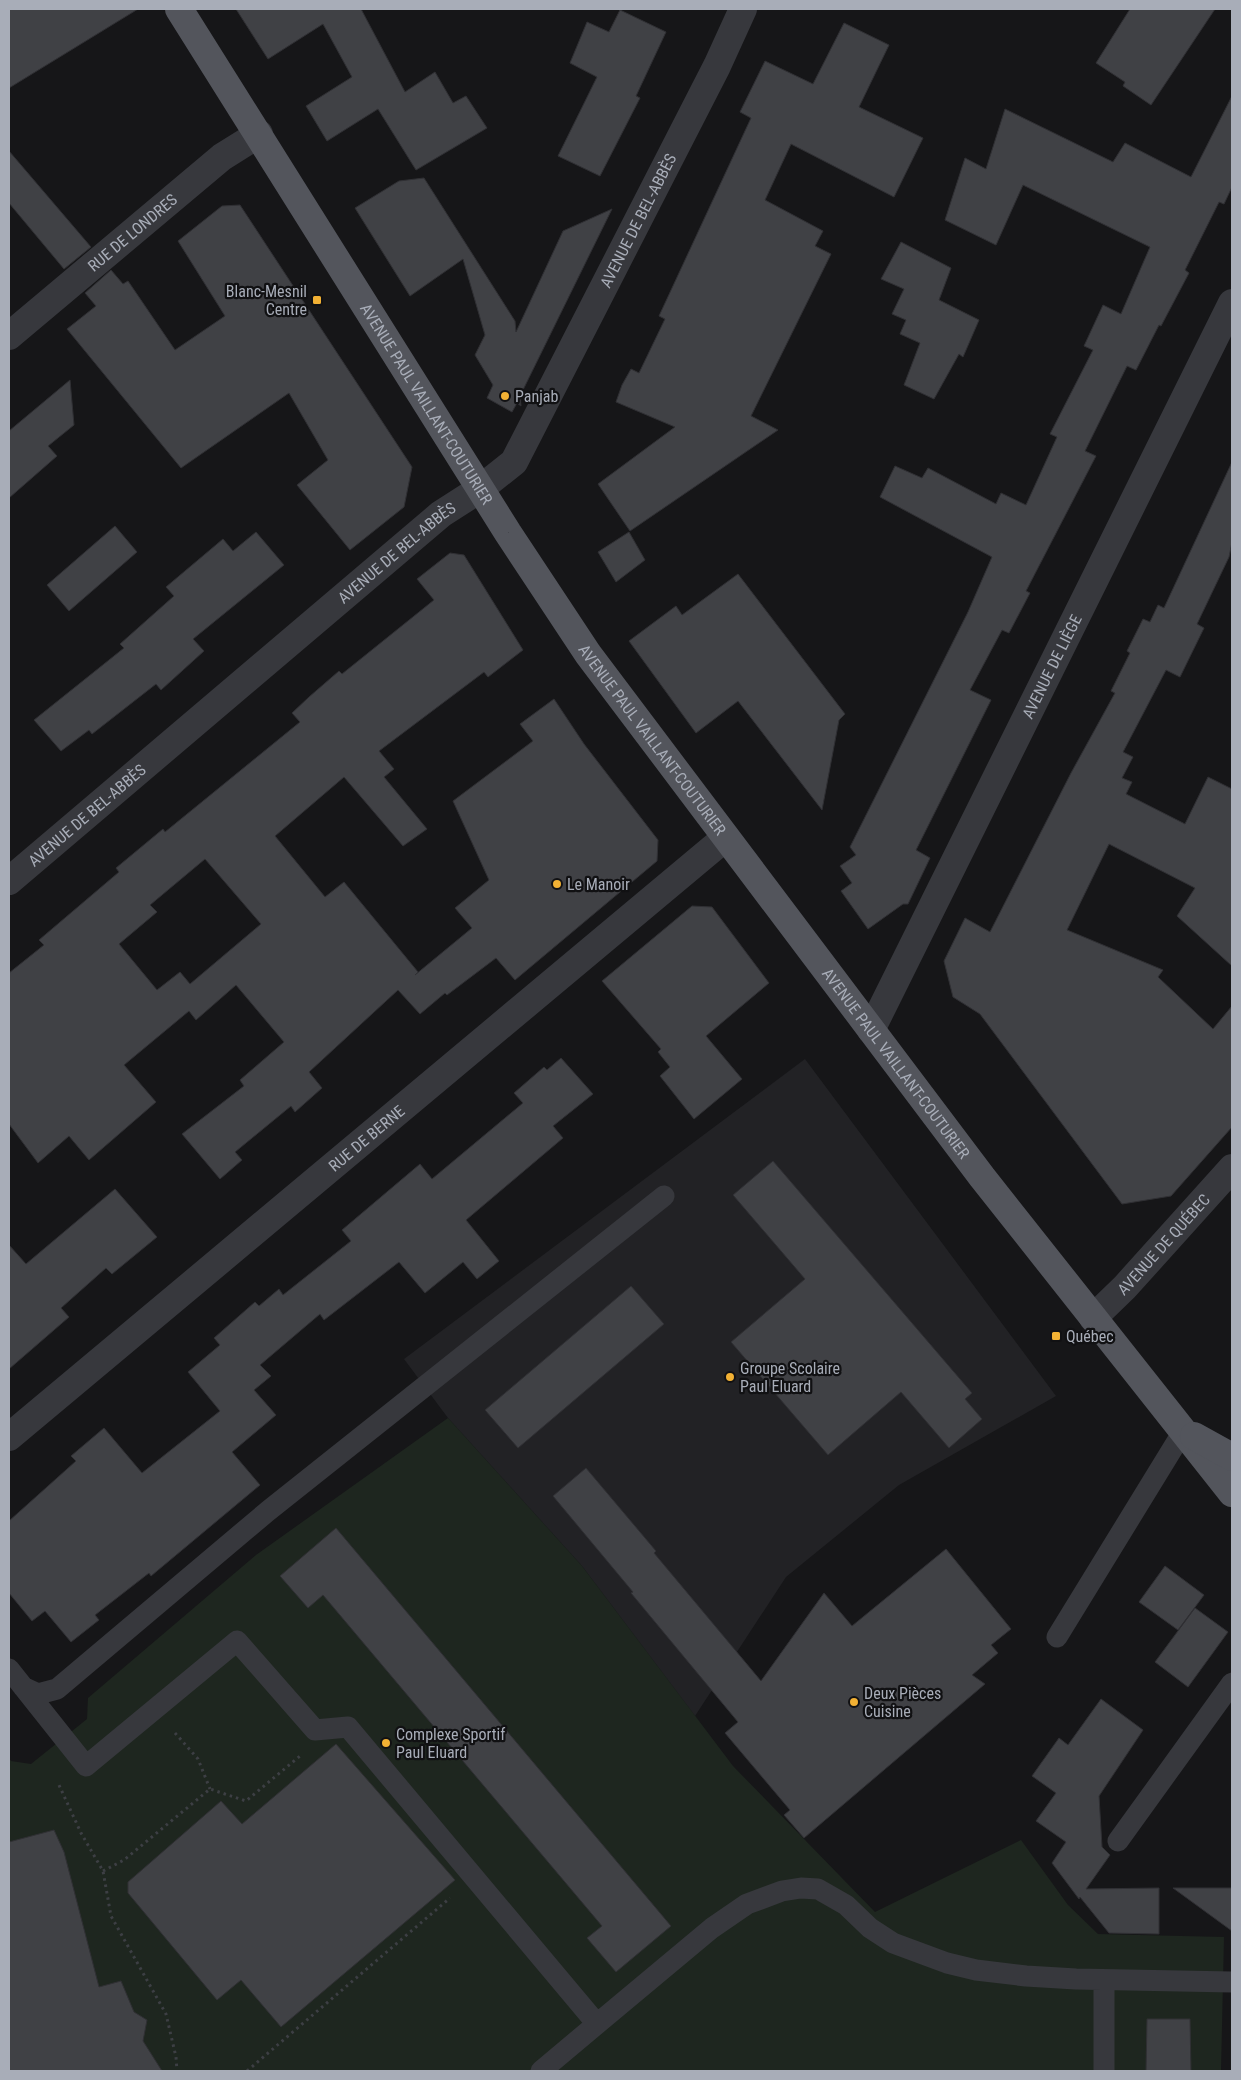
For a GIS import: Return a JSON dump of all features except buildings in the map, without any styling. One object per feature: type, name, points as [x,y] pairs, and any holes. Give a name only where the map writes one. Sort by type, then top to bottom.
[{"type":"main road","name":"AVENUE PAUL VAILLANT-COUTURIER","points":[[179,9],[480,489],[588,654],[871,1030],[1093,1318],[1184,1430],[1232,1493]]},
{"type":"main road","name":"AVENUE PAUL VAILLANT-COUTURIER","points":[[1184,1430],[1232,1457]]},
{"type":"street","name":"AVENUE DE BEL-ABBÈS","points":[[9,881],[440,514],[480,489],[514,462],[716,66],[743,9]]},
{"type":"street","name":"RUE DE LONDRES","points":[[9,336],[222,157],[259,134]]},
{"type":"street","name":"AVENUE DE LIÈGE","points":[[871,1030],[1232,303]]},
{"type":"street","name":"RUE DE BERNE","points":[[9,1437],[725,838]]},
{"type":"street","name":"AVENUE DE QUÉBEC","points":[[1093,1318],[1125,1287],[1232,1168]]},
{"type":"lane","points":[[23,1687],[38,1694],[57,1689],[268,1511],[664,1196]]},
{"type":"lane","points":[[1057,1637],[1184,1430]]},
{"type":"lane","points":[[9,1669],[86,1766],[237,1641],[315,1730],[348,1727],[597,2024]]},
{"type":"lane","points":[[1118,1841],[1232,1683]]},
{"type":"lane","points":[[541,2071],[712,1928],[747,1904],[782,1891],[800,1888],[818,1889],[846,1905],[870,1928],[893,1943],[947,1963],[976,1970],[1026,1976],[1104,1980],[1232,1982]]},
{"type":"lane","points":[[1104,1980],[1104,2071]]},
{"type":"path","points":[[154,1709],[198,1758],[210,1789]]},
{"type":"path","points":[[210,1789],[246,1801],[334,1728]]},
{"type":"path","points":[[58,1783],[81,1833],[103,1871],[111,1916],[166,2014],[176,2057],[177,2071]]},
{"type":"path","points":[[103,1871],[124,1860],[210,1789]]},
{"type":"path","points":[[248,2071],[474,1877]]},
{"type":"shaded area","name":"Groupe Scolaire Paul Eluard","points":[[805,1059],[1056,1396],[899,1485],[786,1577],[695,1716],[582,1566],[448,1418],[404,1359]]},
{"type":"shaded area","name":"Complexe Sportif Paul Eluard","points":[[448,1418],[582,1566],[733,1766],[875,1912],[1021,1840],[1068,1905],[1098,1934],[1224,1937],[1221,2071],[9,2071],[9,1758],[11,1761],[31,1764],[87,1719],[88,1698],[256,1555]]},
{"type":"place","name":"Blanc-Mesnil Centre","points":[[317,300]]},
{"type":"place","name":"Panjab","points":[[505,396]]},
{"type":"place","name":"Le Manoir","points":[[557,884]]},
{"type":"place","name":"Québec","points":[[1056,1336]]},
{"type":"place","name":"Groupe Scolaire Paul Eluard","points":[[730,1377]]},
{"type":"place","name":"Deux Pièces Cuisine","points":[[854,1702]]},
{"type":"place","name":"Complexe Sportif Paul Eluard","points":[[386,1743]]}]
